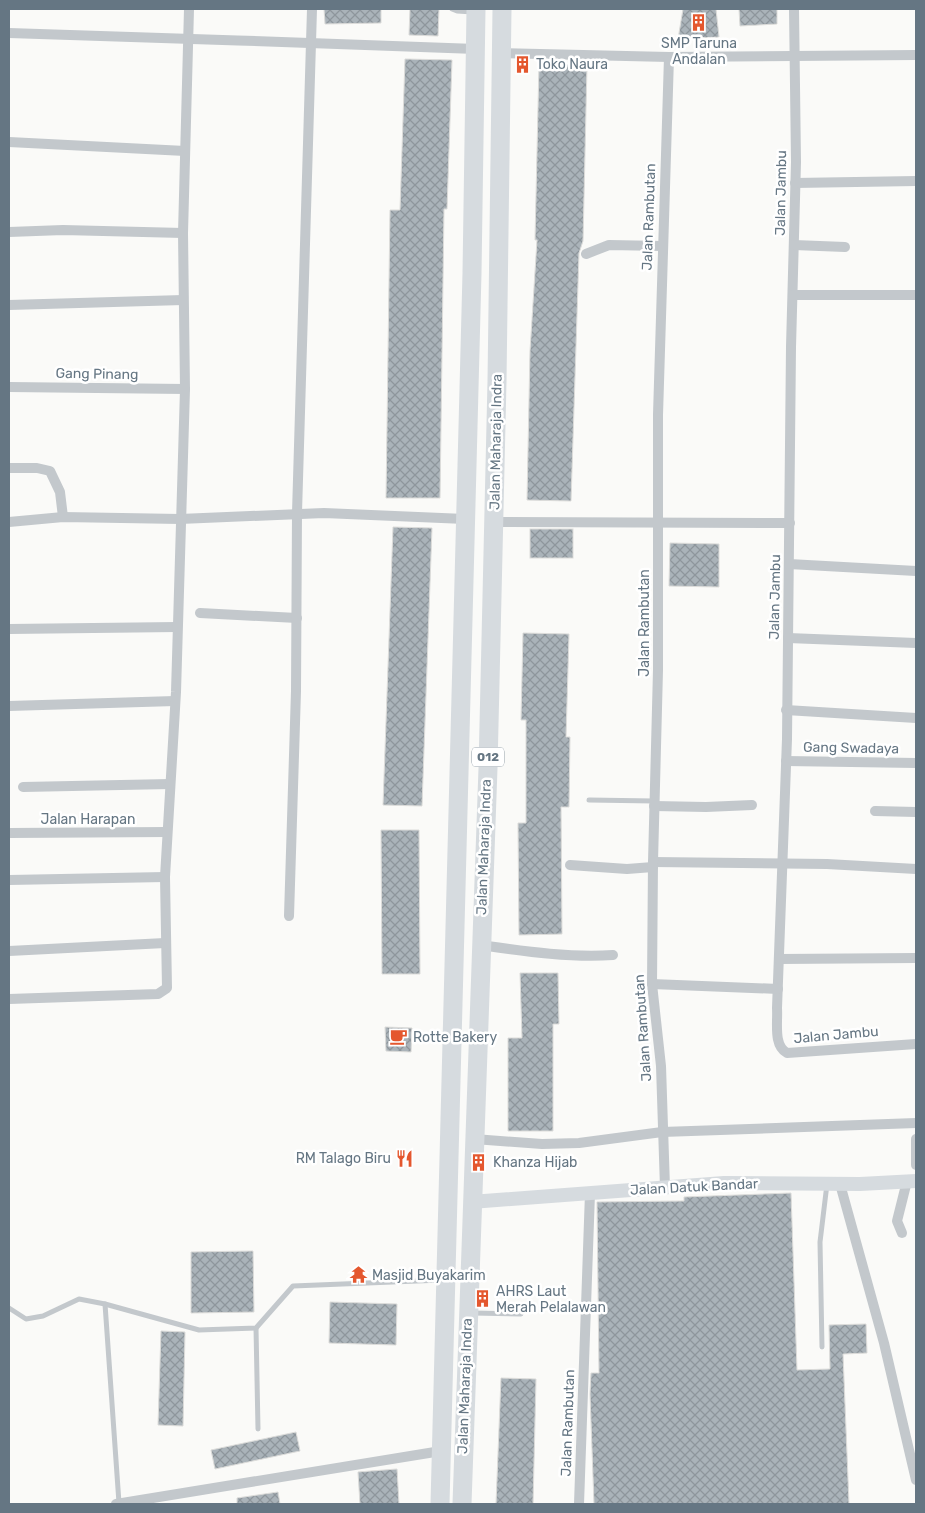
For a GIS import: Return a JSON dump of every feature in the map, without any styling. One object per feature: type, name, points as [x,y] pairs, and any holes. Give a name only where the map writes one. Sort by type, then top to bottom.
[{"type":"highway","name":"Jalan Maharaja Indra","points":[[462,1495],[494,522],[502,9]]},
{"type":"highway","name":"Jalan Maharaja Indra","points":[[440,1495],[476,10]]},
{"type":"highway","points":[[455,892],[483,893]]},
{"type":"highway","points":[[440,1495],[462,1495]]},
{"type":"street","points":[[9,999],[158,994],[167,988],[165,877],[175,701],[185,389],[182,300],[185,151],[190,38],[189,9]]},
{"type":"street","points":[[290,916],[297,618],[297,513],[312,9]]},
{"type":"street","name":"Jalan Jambu","points":[[794,9],[795,183],[790,523],[778,1043],[781,1049],[787,1053],[916,1044]]},
{"type":"street","points":[[9,34],[190,38],[476,49]]},
{"type":"street","points":[[502,53],[669,57],[916,55]]},
{"type":"street","name":"Jalan Rambutan","points":[[665,1188],[661,1066],[652,984],[658,670],[656,523],[662,246],[669,57]]},
{"type":"street","points":[[9,142],[185,151]]},
{"type":"street","points":[[795,183],[916,181]]},
{"type":"street","points":[[9,232],[63,230],[183,233]]},
{"type":"street","points":[[586,254],[609,245],[662,246]]},
{"type":"street","points":[[794,245],[846,247]]},
{"type":"street","points":[[793,295],[916,295]]},
{"type":"street","points":[[9,305],[182,300]]},
{"type":"street","name":"Gang Pinang","points":[[9,387],[185,389]]},
{"type":"street","points":[[9,468],[37,468],[50,471],[60,492],[63,517]]},
{"type":"street","points":[[9,522],[63,517],[180,519],[297,513],[465,519]]},
{"type":"street","points":[[494,522],[790,523]]},
{"type":"street","points":[[789,564],[916,571]]},
{"type":"street","points":[[200,613],[297,618]]},
{"type":"street","points":[[9,629],[177,627]]},
{"type":"street","points":[[788,638],[916,643]]},
{"type":"street","points":[[9,706],[175,701]]},
{"type":"street","points":[[786,710],[916,718]]},
{"type":"street","name":"Gang Swadaya","points":[[786,761],[916,763]]},
{"type":"street","points":[[24,786],[170,784]]},
{"type":"street","points":[[654,803],[706,807],[752,805]]},
{"type":"street","points":[[875,811],[916,812]]},
{"type":"street","name":"Jalan Harapan","points":[[9,833],[167,832]]},
{"type":"street","points":[[570,865],[627,869],[653,864],[827,864],[916,869]]},
{"type":"street","points":[[9,880],[165,877]]},
{"type":"street","points":[[9,952],[165,942]]},
{"type":"street","points":[[480,945],[596,956],[613,955]]},
{"type":"street","points":[[779,959],[916,958]]},
{"type":"street","points":[[652,984],[778,989]]},
{"type":"street","points":[[474,1139],[542,1144],[579,1143],[662,1132],[916,1123]]},
{"type":"street","points":[[916,1139],[916,1165]]},
{"type":"street","points":[[902,1233],[897,1221],[911,1181]]},
{"type":"street","name":"Jalan Datuk Bandar","points":[[472,1202],[724,1183],[833,1184],[911,1181]]},
{"type":"street","points":[[833,1184],[884,1342],[916,1480]]},
{"type":"street","name":"Jalan Rambutan","points":[[578,1504],[590,1193]]},
{"type":"street","points":[[118,1504],[170,1500],[241,1483],[441,1451]]},
{"type":"lane","points":[[452,9],[457,11],[476,10]]},
{"type":"lane","points":[[590,800],[654,803]]},
{"type":"lane","points":[[822,1347],[820,1242],[833,1184]]},
{"type":"lane","points":[[258,1429],[256,1328],[293,1286],[445,1280]]},
{"type":"lane","points":[[9,1308],[26,1319],[43,1316],[79,1299],[105,1304],[199,1330],[256,1328]]},
{"type":"lane","points":[[105,1304],[118,1504]]},
{"type":"lane","points":[[468,1313],[521,1314]]},
{"type":"building","points":[[324,9],[381,9],[381,23],[325,24]]},
{"type":"building","points":[[410,9],[439,9],[438,36],[409,35]]},
{"type":"building","name":"SMP Taruna Andalan","points":[[683,9],[716,9],[719,37],[678,39]]},
{"type":"building","points":[[739,9],[777,9],[777,24],[740,26]]},
{"type":"building","points":[[405,59],[452,60],[447,209],[444,209],[440,498],[386,498],[390,210],[400,210]]},
{"type":"building","points":[[539,64],[587,65],[583,241],[579,253],[571,501],[527,500],[530,351],[537,240],[535,240]]},
{"type":"building","points":[[393,527],[432,528],[422,806],[383,805]]},
{"type":"building","points":[[530,529],[573,529],[573,558],[530,558]]},
{"type":"building","points":[[670,543],[719,544],[719,587],[669,586]]},
{"type":"building","points":[[523,633],[569,634],[566,737],[570,737],[569,807],[561,807],[562,934],[519,935],[518,823],[526,823],[526,720],[521,720]]},
{"type":"building","points":[[381,830],[419,830],[420,974],[382,974]]},
{"type":"building","points":[[520,973],[558,973],[559,1024],[553,1024],[553,1131],[508,1131],[508,1038],[522,1038]]},
{"type":"building","name":"Rotte Bakery","points":[[385,1027],[412,1028],[411,1052],[386,1051]]},
{"type":"building","points":[[791,1193],[797,1370],[830,1369],[829,1325],[866,1324],[867,1353],[843,1354],[849,1504],[594,1504],[590,1394],[591,1373],[599,1373],[597,1202],[684,1201],[684,1197]]},
{"type":"building","points":[[253,1251],[254,1312],[191,1313],[191,1252]]},
{"type":"building","points":[[330,1302],[397,1304],[396,1345],[329,1343]]},
{"type":"building","points":[[161,1331],[185,1332],[183,1426],[158,1425]]},
{"type":"building","points":[[501,1378],[536,1379],[533,1504],[496,1504]]},
{"type":"building","points":[[296,1432],[300,1451],[215,1469],[211,1450]]},
{"type":"building","points":[[397,1469],[399,1504],[360,1504],[358,1472]]},
{"type":"building","points":[[278,1492],[280,1504],[237,1504],[237,1498]]},
{"type":"place","name":"SMP Taruna Andalan","points":[[699,23]]},
{"type":"place","name":"Toko Naura","points":[[522,64]]},
{"type":"place","name":"Rotte Bakery","points":[[399,1037]]},
{"type":"place","name":"RM Talago Biru","points":[[405,1158]]},
{"type":"place","name":"Khanza Hijab","points":[[479,1162]]},
{"type":"place","name":"Masjid Buyakarim","points":[[358,1275]]},
{"type":"place","name":"AHRS Laut Merah Pelalawan","points":[[482,1299]]}]
